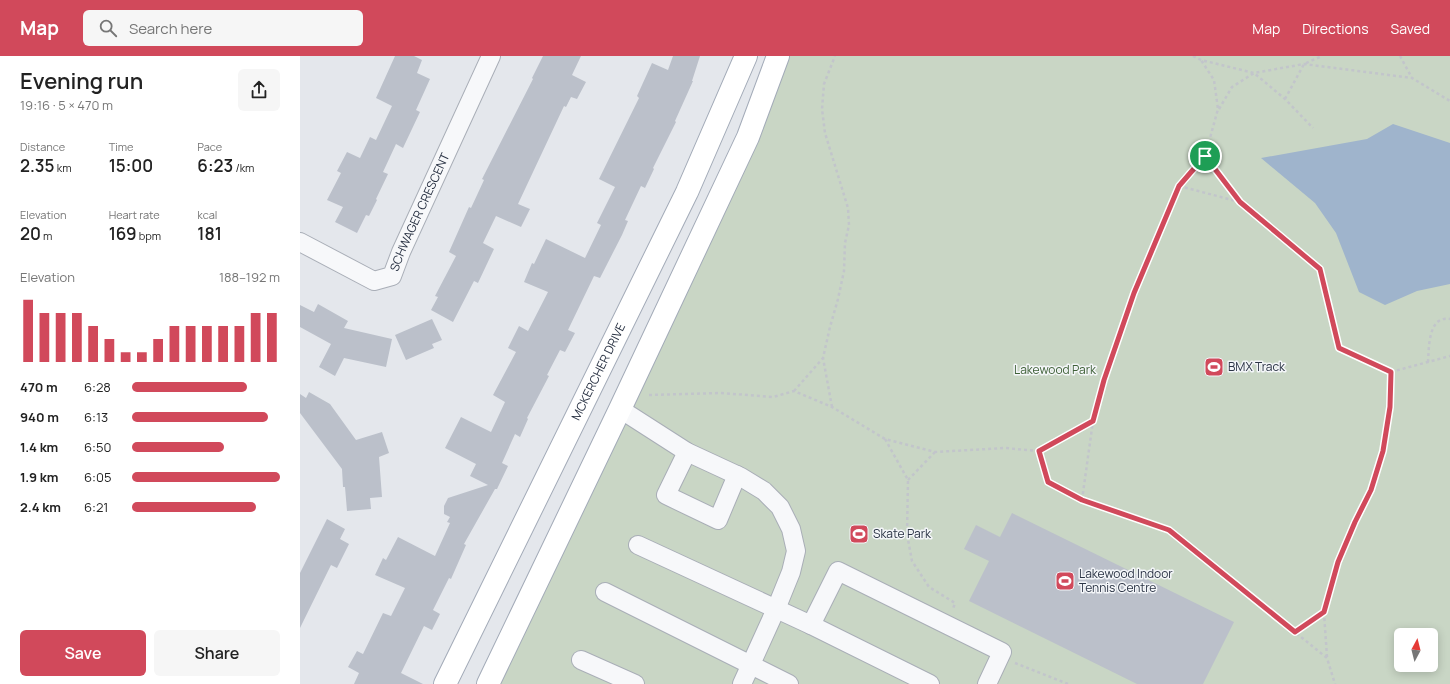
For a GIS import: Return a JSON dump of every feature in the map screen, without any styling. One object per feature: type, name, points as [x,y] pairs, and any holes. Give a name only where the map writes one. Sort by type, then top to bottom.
[{"type":"main road","name":"MCKERCHER DRIVE","points":[[446,684],[687,192],[746,56]]},
{"type":"main road","points":[[488,684],[748,137],[778,56]]},
{"type":"street","name":"SCHWAGER CRESCENT","points":[[300,242],[374,281],[392,276],[401,252],[491,56]]},
{"type":"street","points":[[620,409],[687,452],[737,475],[764,491],[780,507],[791,529],[796,551],[791,572],[742,684]]},
{"type":"street","points":[[687,452],[666,495],[718,520],[737,475]]},
{"type":"street","points":[[638,545],[811,625],[930,684]]},
{"type":"street","points":[[811,625],[838,571],[1002,652],[987,684]]},
{"type":"street","points":[[605,592],[789,684]]},
{"type":"street","points":[[581,660],[635,684]]},
{"type":"path","points":[[832,407],[823,358],[844,271],[845,243],[849,225],[848,208],[825,133],[822,109],[824,84],[836,56]]},
{"type":"path","points":[[1193,56],[1201,60],[1254,73],[1285,99],[1313,128]]},
{"type":"path","points":[[1082,500],[1093,421],[1104,380],[1134,293],[1179,186],[1205,156],[1218,110],[1232,87],[1254,73],[1304,64],[1322,56]]},
{"type":"path","points":[[1400,56],[1412,78]]},
{"type":"path","points":[[1201,60],[1214,80],[1218,110]]},
{"type":"path","points":[[1304,64],[1412,78],[1450,101]]},
{"type":"path","points":[[1285,99],[1304,64]]},
{"type":"path","points":[[1205,156],[1240,202],[1320,269],[1339,348],[1391,372],[1450,356]]},
{"type":"path","points":[[1179,186],[1240,202]]},
{"type":"path","points":[[1428,362],[1431,332],[1437,322],[1446,318],[1450,319]]},
{"type":"path","points":[[648,395],[721,393],[773,397],[794,391],[823,358]]},
{"type":"path","points":[[1335,684],[1327,658],[1324,612],[1338,562],[1355,522],[1371,490],[1383,451],[1390,407],[1391,372]]},
{"type":"path","points":[[794,391],[832,407],[885,439],[935,452],[1005,448],[1039,451],[1093,421]]},
{"type":"path","points":[[885,439],[908,480],[907,534],[912,561],[929,587],[955,603],[946,624]]},
{"type":"path","points":[[1039,451],[1048,482],[1082,500],[1169,530],[1327,658]]},
{"type":"path","points":[[908,480],[935,452]]},
{"type":"path","points":[[1295,632],[1324,612]]},
{"type":"path","points":[[1000,658],[1068,684]]},
{"type":"green space","name":"Lakewood Park","points":[[778,56],[1450,56],[1450,684],[487,684]]},
{"type":"water","points":[[1393,124],[1450,143],[1450,284],[1417,291],[1385,305],[1359,292],[1336,233],[1315,203],[1261,158],[1367,139]]},
{"type":"building","points":[[395,56],[414,56],[422,60],[417,73],[430,79],[416,110],[420,112],[403,148],[396,144],[383,172],[388,174],[376,199],[377,200],[369,216],[366,215],[357,233],[335,222],[343,207],[327,200],[341,173],[337,171],[347,152],[360,158],[370,137],[376,140],[392,106],[376,98]]},
{"type":"building","points":[[543,56],[581,56],[572,75],[586,82],[577,99],[571,97],[566,107],[564,106],[518,204],[530,209],[521,227],[496,216],[483,243],[494,249],[478,283],[474,281],[453,322],[431,310],[438,297],[435,296],[456,256],[449,252],[469,207],[471,208],[484,180],[482,179],[533,79],[532,78]]},
{"type":"building","points":[[673,56],[700,56],[693,81],[675,121],[676,122],[653,168],[654,169],[645,188],[641,186],[625,220],[628,221],[622,235],[600,278],[594,276],[568,330],[575,333],[565,352],[560,350],[547,375],[549,376],[527,418],[528,419],[520,437],[515,434],[502,463],[508,466],[497,489],[495,489],[464,544],[466,545],[451,579],[449,578],[433,610],[440,614],[432,630],[424,626],[401,673],[423,684],[354,684],[359,673],[348,667],[357,651],[363,654],[383,613],[391,616],[405,588],[375,575],[383,558],[386,560],[398,537],[435,556],[450,523],[447,522],[450,517],[444,514],[444,506],[448,498],[488,485],[470,476],[476,464],[445,448],[461,417],[491,432],[505,402],[493,395],[516,352],[508,348],[519,326],[528,331],[548,292],[524,282],[532,263],[534,264],[546,239],[585,258],[601,225],[597,223],[615,187],[599,179],[639,98],[637,96],[652,63],[668,70]]},
{"type":"building","points":[[318,304],[348,321],[344,328],[392,339],[386,367],[344,358],[335,376],[319,367],[331,344],[300,327],[300,305],[314,312]]},
{"type":"building","points":[[432,319],[442,340],[432,344],[434,348],[406,360],[395,335]]},
{"type":"building","points":[[309,392],[330,404],[356,440],[382,432],[389,453],[379,457],[382,497],[370,498],[371,509],[347,511],[342,469],[300,413],[300,394],[306,398]]},
{"type":"building","name":"Lakewood Indoor Tennis Centre","points":[[1012,513],[1234,622],[1203,684],[1137,684],[969,601],[989,561],[964,549],[976,525],[1000,537]]},
{"type":"building","points":[[327,519],[345,529],[340,539],[349,544],[337,568],[331,565],[300,628],[300,573]]},
{"type":"place","name":"BMX Track","points":[[1214,367]]},
{"type":"place","name":"Skate Park","points":[[859,534]]},
{"type":"place","name":"Lakewood Indoor Tennis Centre","points":[[1065,581]]},
{"type":"route","points":[[1205,156],[1240,202],[1320,269],[1339,348],[1391,372],[1390,407],[1383,451],[1371,490],[1355,522],[1338,562],[1324,612],[1295,632],[1169,530],[1082,500],[1048,482],[1039,451],[1093,421],[1104,380],[1134,293],[1179,186],[1205,156]]}]
